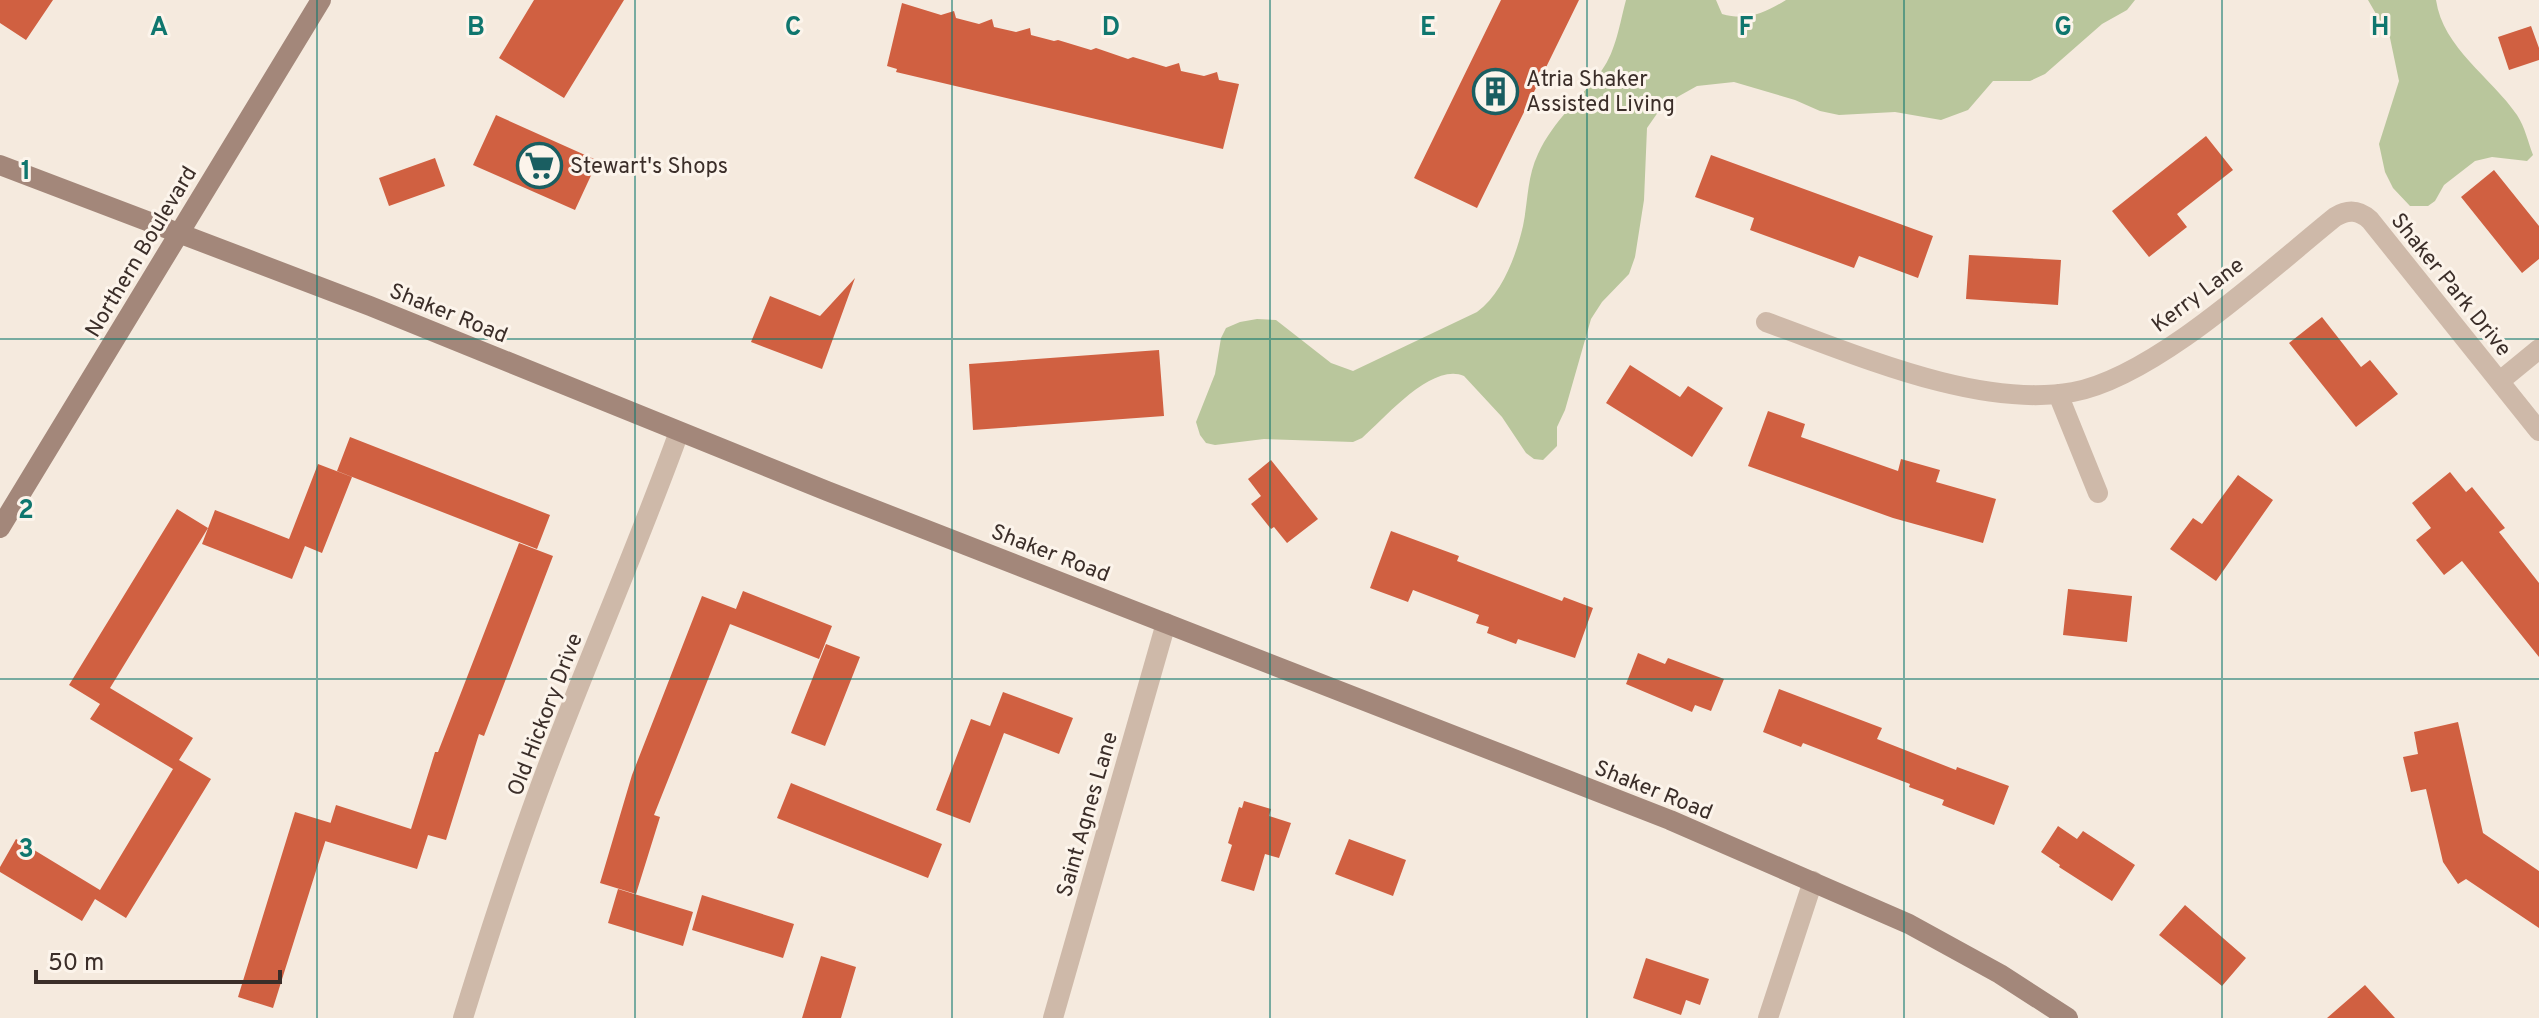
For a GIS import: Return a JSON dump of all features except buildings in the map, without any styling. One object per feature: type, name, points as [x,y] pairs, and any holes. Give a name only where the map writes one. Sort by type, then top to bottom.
[{"type":"main road","name":"Northern Boulevard","points":[[0,528],[321,0]]},
{"type":"main road","name":"Shaker Road","points":[[0,165],[370,306],[679,432],[1670,820],[1909,924],[2068,1018]]},
{"type":"street","name":"Shaker Park Drive","points":[[2353,211],[2370,220],[2539,431]]},
{"type":"street","name":"Kerry Lane","points":[[1766,322],[1934,379],[2003,392],[2058,394],[2099,384],[2154,356],[2208,319],[2335,217],[2353,211]]},
{"type":"street","points":[[2500,381],[2539,349]]},
{"type":"street","points":[[2058,394],[2098,493]]},
{"type":"street","name":"Old Hickory Drive","points":[[463,1018],[496,910],[544,776],[679,432]]},
{"type":"street","name":"Saint Agnes Lane","points":[[1053,1018],[1166,623]]},
{"type":"street","points":[[1768,1018],[1813,881]]},
{"type":"green space","points":[[1626,0],[1716,0],[1722,14],[1740,17],[1763,12],[1786,0],[2135,0],[2127,10],[2102,24],[2045,74],[2030,81],[1993,81],[1968,110],[1941,120],[1895,112],[1839,115],[1734,82],[1697,86],[1663,105],[1647,128],[1644,200],[1635,257],[1629,274],[1602,302],[1591,319],[1565,410],[1557,427],[1557,446],[1543,460],[1534,459],[1526,453],[1502,417],[1464,376],[1451,374],[1424,384],[1362,438],[1353,442],[1264,439],[1215,445],[1206,443],[1196,422],[1215,374],[1221,338],[1226,328],[1257,319],[1276,320],[1331,363],[1353,371],[1477,312],[1486,304],[1501,285],[1516,250],[1538,154],[1559,120],[1607,62]]},
{"type":"green space","points":[[2368,0],[2436,0],[2448,33],[2517,115],[2533,155],[2527,161],[2492,157],[2475,161],[2444,185],[2435,201],[2428,206],[2410,206],[2393,188],[2385,172],[2379,144],[2399,81],[2390,38]]},
{"type":"place","name":"Atria Shaker Assisted Living","points":[[1495,91]]},
{"type":"place","name":"Stewart's Shops","points":[[539,165]]}]
